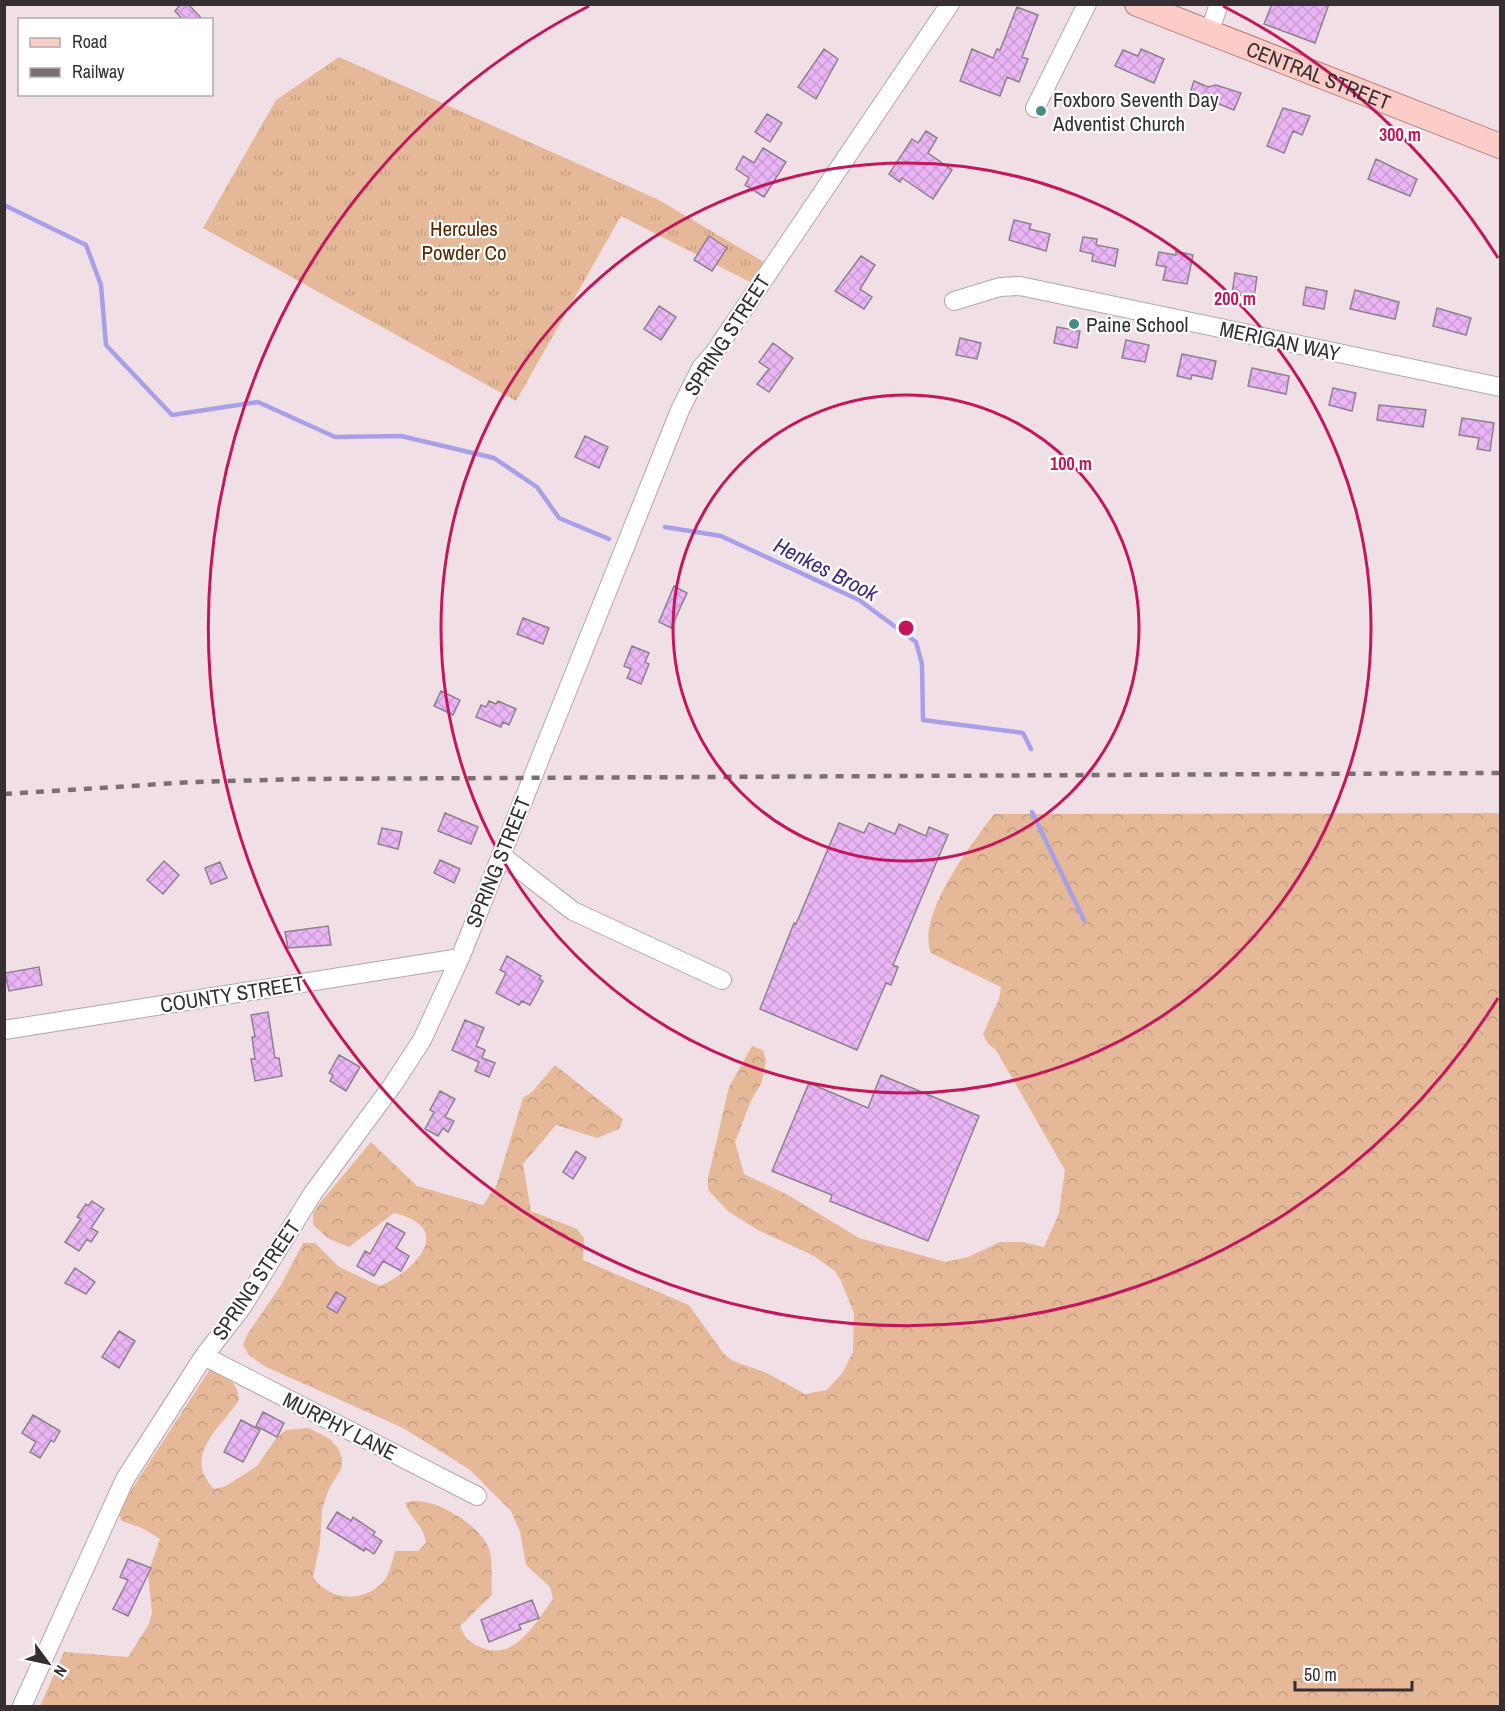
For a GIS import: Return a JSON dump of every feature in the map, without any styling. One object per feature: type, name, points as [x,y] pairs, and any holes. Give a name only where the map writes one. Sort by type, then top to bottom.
[{"type":"main road","name":"CENTRAL STREET","points":[[1137,4],[1500,146]]},
{"type":"street","name":"SPRING STREET","points":[[22,1707],[125,1479],[204,1356],[242,1307],[313,1193],[392,1086],[422,1040],[460,957],[680,410],[701,368],[714,353],[950,4]]},
{"type":"street","points":[[1035,108],[1087,4]]},
{"type":"street","points":[[1209,33],[1219,4]]},
{"type":"street","name":"MERIGAN WAY","points":[[954,301],[1000,287],[1020,286],[1500,387]]},
{"type":"street","points":[[501,855],[573,911],[722,980]]},
{"type":"street","name":"COUNTY STREET","points":[[4,1030],[460,957]]},
{"type":"street","name":"MURPHY LANE","points":[[204,1356],[477,1496]]},
{"type":"green space","name":"Hercules Powder Co","points":[[339,57],[657,199],[764,262],[750,282],[621,216],[516,401],[203,228],[276,100]]},
{"type":"green space","points":[[1500,813],[1500,1706],[40,1706],[64,1652],[128,1657],[149,1624],[152,1612],[148,1573],[160,1539],[142,1528],[122,1521],[117,1512],[212,1366],[234,1384],[239,1400],[215,1431],[203,1453],[202,1465],[205,1477],[214,1489],[226,1486],[257,1466],[277,1437],[286,1430],[309,1428],[330,1439],[338,1448],[342,1458],[341,1469],[329,1489],[322,1509],[320,1544],[313,1577],[328,1591],[346,1596],[365,1594],[383,1582],[395,1551],[418,1551],[426,1543],[423,1532],[405,1503],[415,1501],[428,1502],[455,1514],[478,1532],[486,1542],[490,1552],[492,1595],[460,1626],[465,1636],[472,1642],[491,1650],[502,1650],[513,1646],[530,1630],[553,1599],[550,1587],[526,1565],[520,1532],[511,1511],[469,1469],[403,1428],[264,1366],[248,1354],[243,1345],[247,1335],[281,1285],[303,1243],[315,1243],[339,1267],[380,1286],[406,1270],[417,1260],[424,1249],[426,1238],[423,1228],[413,1220],[394,1213],[349,1247],[329,1239],[313,1225],[313,1213],[319,1204],[371,1142],[417,1186],[483,1205],[497,1184],[523,1098],[532,1092],[555,1065],[623,1119],[619,1129],[597,1138],[556,1125],[523,1164],[531,1211],[577,1229],[584,1238],[583,1260],[689,1305],[724,1354],[733,1361],[767,1373],[805,1394],[827,1390],[843,1372],[853,1352],[854,1313],[841,1281],[835,1271],[814,1256],[758,1230],[729,1212],[708,1190],[708,1178],[729,1087],[752,1046],[763,1050],[766,1060],[762,1082],[751,1101],[735,1142],[744,1174],[788,1195],[859,1238],[946,1262],[968,1257],[1000,1242],[1023,1242],[1044,1247],[1059,1213],[1065,1170],[996,1050],[988,1044],[983,1034],[999,999],[1001,987],[931,953],[928,937],[938,900],[948,881],[994,814]]},
{"type":"building","points":[[181,4],[188,4],[201,18],[181,18],[175,11]]},
{"type":"building","points":[[1272,4],[1329,4],[1315,43],[1264,24]]},
{"type":"building","points":[[1017,7],[1038,15],[1022,57],[1028,59],[1019,82],[1007,77],[1000,96],[960,81],[972,49],[993,58],[997,49],[1000,50]]},
{"type":"building","points":[[824,49],[838,59],[816,99],[798,87]]},
{"type":"building","points":[[1141,49],[1164,59],[1154,83],[1115,66],[1123,50],[1138,56]]},
{"type":"building","points":[[1194,81],[1208,87],[1216,85],[1241,93],[1234,110],[1204,98],[1202,102],[1189,96]]},
{"type":"building","points":[[1283,108],[1310,116],[1302,135],[1293,131],[1284,153],[1267,146]]},
{"type":"building","points":[[767,114],[782,123],[770,142],[755,132]]},
{"type":"building","points":[[926,131],[937,138],[928,153],[952,170],[933,199],[902,178],[900,182],[889,174],[912,139],[918,143]]},
{"type":"building","points":[[763,148],[786,162],[764,197],[745,185],[749,178],[736,169],[743,156],[754,163]]},
{"type":"building","points":[[1376,159],[1417,179],[1410,196],[1368,179]]},
{"type":"building","points":[[1014,220],[1031,224],[1029,229],[1050,234],[1046,251],[1009,240]]},
{"type":"building","points":[[709,236],[727,248],[712,271],[694,260]]},
{"type":"building","points":[[1083,237],[1097,239],[1096,245],[1118,249],[1115,266],[1092,261],[1093,254],[1080,251]]},
{"type":"building","points":[[1176,251],[1193,255],[1187,284],[1163,280],[1166,267],[1156,265],[1159,252],[1176,255]]},
{"type":"building","points":[[861,256],[875,265],[860,289],[872,297],[864,309],[835,291]]},
{"type":"building","points":[[1235,273],[1257,277],[1254,297],[1232,294]]},
{"type":"building","points":[[1306,287],[1327,291],[1324,309],[1303,305]]},
{"type":"building","points":[[1355,290],[1399,302],[1395,319],[1350,309]]},
{"type":"building","points":[[659,306],[676,317],[661,340],[644,329]]},
{"type":"building","points":[[1437,308],[1471,318],[1466,335],[1433,326]]},
{"type":"building","points":[[1057,327],[1080,331],[1077,348],[1054,343]]},
{"type":"building","points":[[960,338],[981,343],[977,359],[956,355]]},
{"type":"building","points":[[1126,340],[1149,345],[1145,362],[1122,358]]},
{"type":"building","points":[[773,343],[793,358],[769,392],[757,384],[769,369],[759,362]]},
{"type":"building","points":[[1182,354],[1216,361],[1212,379],[1192,375],[1191,379],[1177,376]]},
{"type":"building","points":[[1252,368],[1289,376],[1286,394],[1248,386]]},
{"type":"building","points":[[1333,388],[1356,393],[1352,411],[1329,405]]},
{"type":"building","points":[[1379,405],[1426,410],[1423,427],[1377,420]]},
{"type":"building","points":[[1462,418],[1494,423],[1490,451],[1477,449],[1479,438],[1459,435]]},
{"type":"building","points":[[585,436],[608,447],[599,468],[575,457]]},
{"type":"building","points":[[674,586],[687,593],[671,628],[659,622]]},
{"type":"building","points":[[523,618],[549,628],[543,644],[517,634]]},
{"type":"building","points":[[632,646],[649,653],[645,662],[649,664],[641,684],[627,678],[631,669],[624,666]]},
{"type":"building","points":[[441,691],[460,700],[453,715],[434,706]]},
{"type":"building","points":[[489,701],[496,704],[498,701],[516,709],[509,725],[503,722],[501,727],[476,717],[481,705],[486,707]]},
{"type":"building","points":[[445,813],[478,827],[471,844],[438,831]]},
{"type":"building","points":[[839,823],[864,833],[869,823],[895,834],[899,824],[926,836],[929,827],[948,835],[893,965],[898,967],[891,985],[886,983],[857,1050],[760,1009],[794,923],[796,924]]},
{"type":"building","points":[[382,828],[402,832],[398,849],[378,844]]},
{"type":"building","points":[[440,860],[460,869],[454,883],[434,873]]},
{"type":"building","points":[[164,861],[179,875],[163,894],[147,880]]},
{"type":"building","points":[[220,862],[227,878],[211,884],[205,868]]},
{"type":"building","points":[[328,926],[331,945],[288,948],[285,932]]},
{"type":"building","points":[[507,956],[541,976],[539,979],[543,981],[530,1005],[522,1001],[519,1005],[496,993],[506,973],[500,970]]},
{"type":"building","points":[[39,967],[42,985],[9,991],[5,973]]},
{"type":"building","points":[[268,1012],[275,1058],[279,1058],[282,1076],[255,1081],[251,1059],[255,1059],[252,1037],[255,1037],[251,1015]]},
{"type":"building","points":[[465,1020],[484,1028],[476,1046],[485,1050],[482,1058],[495,1063],[489,1077],[475,1071],[479,1062],[452,1050]]},
{"type":"building","points":[[339,1055],[360,1067],[346,1091],[330,1081],[333,1075],[329,1073]]},
{"type":"building","points":[[881,1075],[979,1116],[928,1241],[830,1201],[832,1195],[772,1171],[809,1083],[868,1108]]},
{"type":"building","points":[[440,1091],[455,1099],[445,1117],[454,1121],[448,1132],[443,1128],[438,1136],[425,1129],[434,1112],[430,1110]]},
{"type":"building","points":[[576,1151],[586,1158],[573,1179],[563,1172]]},
{"type":"building","points":[[92,1201],[104,1209],[91,1228],[98,1232],[91,1242],[87,1239],[79,1251],[65,1242],[81,1219],[77,1217],[86,1204],[88,1206]]},
{"type":"building","points":[[387,1223],[405,1233],[396,1248],[409,1256],[401,1271],[383,1261],[374,1276],[357,1266],[365,1251],[370,1254]]},
{"type":"building","points":[[75,1268],[95,1282],[86,1294],[65,1283]]},
{"type":"building","points":[[336,1292],[346,1298],[337,1313],[327,1307]]},
{"type":"building","points":[[119,1331],[135,1341],[119,1368],[102,1357]]},
{"type":"building","points":[[263,1412],[284,1423],[277,1437],[256,1426]]},
{"type":"building","points":[[33,1415],[60,1431],[54,1442],[51,1440],[40,1458],[30,1452],[36,1442],[22,1433]]},
{"type":"building","points":[[241,1420],[260,1430],[243,1462],[224,1452]]},
{"type":"building","points":[[337,1512],[351,1521],[353,1517],[375,1532],[373,1535],[382,1541],[374,1554],[365,1548],[364,1551],[327,1528]]},
{"type":"building","points":[[128,1559],[151,1568],[128,1616],[113,1609],[128,1580],[120,1577]]},
{"type":"building","points":[[532,1600],[539,1618],[519,1625],[521,1629],[489,1642],[481,1620]]},
{"type":"waterway","name":"Henkes Brook","points":[[4,205],[86,245],[101,285],[106,345],[172,415],[258,402],[335,437],[401,436],[494,458],[537,487],[559,518],[609,539]]},
{"type":"waterway","name":"Henkes Brook","points":[[665,527],[721,536],[859,600],[916,642],[922,664],[923,720],[1023,733],[1031,749]]},
{"type":"waterway","name":"Henkes Brook","points":[[1032,812],[1084,920]]},
{"type":"railway","points":[[4,794],[193,782],[302,779],[1500,773]]},
{"type":"place","name":"Foxboro Seventh Day Adventist Church","points":[[1041,111]]},
{"type":"place","name":"Paine School","points":[[1074,324]]}]
